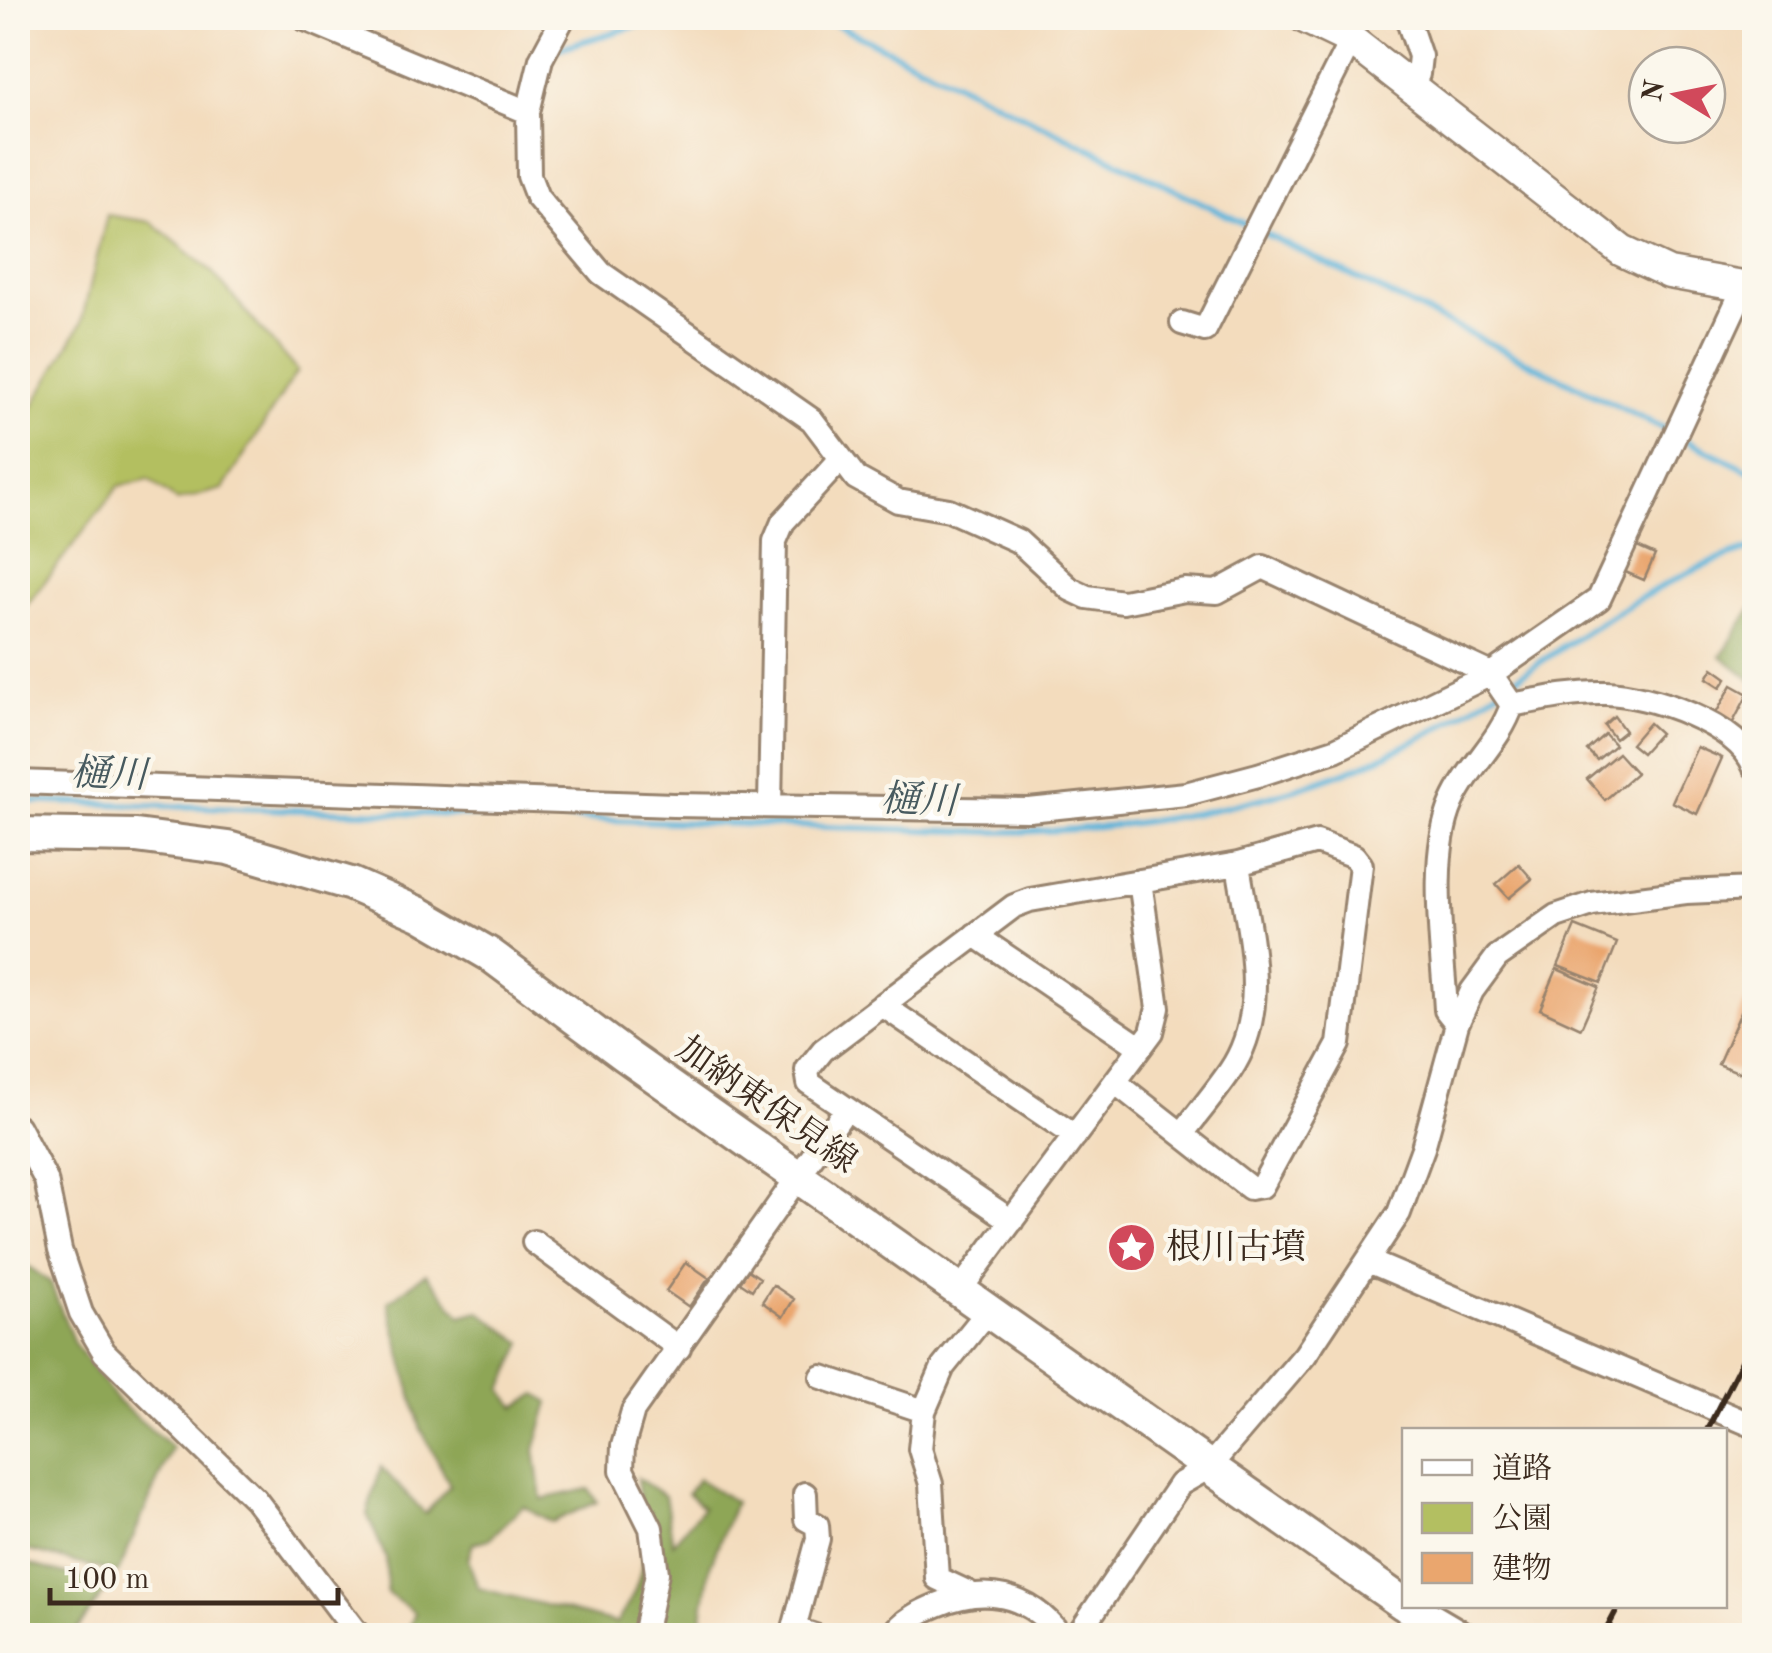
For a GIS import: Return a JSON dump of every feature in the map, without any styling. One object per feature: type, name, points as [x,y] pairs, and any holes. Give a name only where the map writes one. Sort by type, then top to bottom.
[{"type":"main road","name":"加納東保見線","points":[[18,834],[136,836],[228,848],[351,884],[420,914],[489,954],[800,1179],[1402,1602]]},
{"type":"main road","name":"加納東保見線","points":[[1411,1608],[1458,1636]]},
{"type":"street","points":[[303,18],[528,112]]},
{"type":"street","points":[[562,18],[541,58],[528,112],[529,176],[537,196],[601,273],[812,420],[840,460],[872,489],[898,500],[949,510],[1018,541],[1070,589],[1087,597],[1123,602],[1184,590],[1217,592],[1264,567],[1492,676],[1510,702],[1505,726],[1471,768],[1450,806],[1440,856],[1446,1010],[1457,1024]]},
{"type":"street","points":[[18,782],[770,806],[1029,810],[1186,794],[1335,750],[1492,676],[1599,599],[1749,287],[1669,273],[1622,250],[1351,40],[1305,18]]},
{"type":"street","points":[[1404,81],[1418,74],[1420,56],[1407,18]]},
{"type":"street","points":[[1182,323],[1204,330],[1255,234],[1304,126],[1351,40]]},
{"type":"street","points":[[770,806],[775,541],[783,522],[840,460]]},
{"type":"street","points":[[1510,702],[1609,692],[1625,696],[1702,720],[1728,734],[1754,766]]},
{"type":"street","points":[[1012,1221],[810,1083],[807,1070],[823,1050],[976,935],[1030,900],[1238,864],[1317,842],[1354,856],[1361,865],[1339,1044],[1262,1186],[1250,1188],[1115,1082]]},
{"type":"street","points":[[1182,1134],[1231,1070],[1251,1023],[1252,956],[1238,864]]},
{"type":"street","points":[[960,1290],[1152,1032],[1158,1008],[1140,881]]},
{"type":"street","points":[[1077,1636],[1180,1484],[1208,1468],[1305,1354],[1399,1213],[1423,1148],[1457,1024],[1472,991],[1497,957],[1556,916],[1592,904],[1754,889]]},
{"type":"street","points":[[976,935],[1140,1047]]},
{"type":"street","points":[[882,1005],[1074,1136]]},
{"type":"street","points":[[644,1636],[652,1610],[655,1558],[652,1528],[622,1470],[623,1446],[633,1411],[846,1110]]},
{"type":"street","points":[[18,1127],[46,1180],[60,1250],[81,1313],[104,1352],[255,1500],[359,1636]]},
{"type":"street","points":[[534,1242],[679,1348]]},
{"type":"street","points":[[1368,1262],[1754,1426]]},
{"type":"street","points":[[968,1594],[937,1578],[931,1484],[920,1448],[924,1411],[943,1367],[989,1310]]},
{"type":"street","points":[[822,1377],[924,1411]]},
{"type":"street","points":[[795,1630],[805,1573],[818,1532],[818,1524],[806,1519],[805,1494]]},
{"type":"street","points":[[892,1636],[916,1614],[968,1594],[992,1592],[1022,1600],[1048,1619],[1061,1636]]},
{"type":"lane","points":[[795,1630],[834,1636]]},
{"type":"green space","points":[[107,215],[151,222],[211,271],[297,371],[223,489],[177,501],[149,479],[119,486],[18,616],[18,432],[81,324]]},
{"type":"green space","points":[[1754,605],[1754,682],[1721,656]]},
{"type":"green space","points":[[18,1259],[50,1282],[74,1343],[117,1401],[172,1447],[118,1573],[18,1548]]},
{"type":"green space","points":[[426,1273],[461,1316],[479,1311],[523,1343],[502,1390],[516,1407],[537,1394],[549,1402],[535,1450],[542,1499],[589,1489],[597,1502],[552,1522],[523,1506],[489,1539],[473,1543],[468,1559],[478,1588],[616,1623],[628,1605],[641,1571],[643,1537],[637,1478],[665,1496],[673,1543],[703,1507],[687,1493],[698,1479],[735,1502],[710,1566],[699,1636],[406,1635],[415,1613],[387,1593],[386,1558],[367,1514],[381,1467],[425,1514],[450,1485],[420,1427],[388,1302]]},
{"type":"green space","points":[[18,1561],[109,1586],[73,1635],[18,1635]]},
{"type":"building","points":[[1635,546],[1655,555],[1644,580],[1623,571]]},
{"type":"building","points":[[1713,668],[1727,678],[1721,687],[1707,678]]},
{"type":"building","points":[[1732,685],[1748,694],[1731,726],[1714,717]]},
{"type":"building","points":[[1614,716],[1625,731],[1615,739],[1604,725]]},
{"type":"building","points":[[1649,723],[1660,733],[1642,753],[1631,744]]},
{"type":"building","points":[[1605,734],[1615,745],[1597,760],[1587,750]]},
{"type":"building","points":[[1697,747],[1722,758],[1697,814],[1672,802]]},
{"type":"building","points":[[1618,753],[1636,773],[1605,800],[1587,779]]},
{"type":"building","points":[[1519,864],[1532,879],[1509,898],[1496,884]]},
{"type":"building","points":[[1575,926],[1617,943],[1601,983],[1558,966]]},
{"type":"building","points":[[1557,969],[1599,987],[1581,1028],[1540,1009]]},
{"type":"building","points":[[1754,982],[1754,1040],[1740,1073],[1718,1064]]},
{"type":"building","points":[[1754,1071],[1754,1097],[1745,1093]]},
{"type":"building","points":[[686,1262],[709,1278],[689,1307],[666,1291]]},
{"type":"building","points":[[748,1270],[760,1278],[752,1290],[740,1282]]},
{"type":"building","points":[[773,1285],[794,1299],[783,1317],[762,1302]]},
{"type":"waterway","points":[[553,50],[663,18]]},
{"type":"waterway","points":[[823,18],[1671,432]]},
{"type":"waterway","points":[[1682,438],[1754,473]]},
{"type":"waterway","name":"樋川","points":[[18,801],[986,832],[1045,831],[1166,818],[1287,791],[1400,748],[1452,720],[1637,600],[1715,561],[1754,548]]},
{"type":"railway","points":[[1708,1428],[1754,1337]]},
{"type":"railway","points":[[1603,1636],[1618,1608]]},
{"type":"place","name":"根川古墳","points":[[1131,1248]]}]
